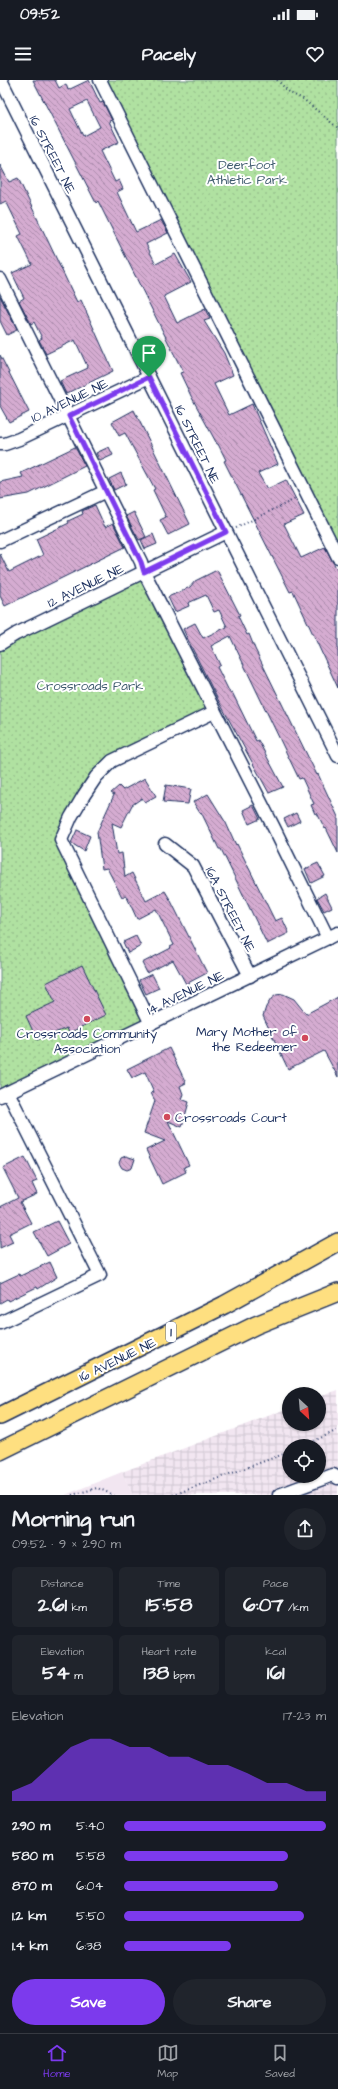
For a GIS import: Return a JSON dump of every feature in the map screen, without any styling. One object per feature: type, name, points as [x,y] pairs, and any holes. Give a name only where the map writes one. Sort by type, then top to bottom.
[{"type":"highway","name":"16 AVENUE NE","points":[[0,1416],[211,1312],[338,1242]]},
{"type":"highway","points":[[0,1451],[256,1325],[338,1292]]},
{"type":"street","name":"16 STREET NE","points":[[1,80],[338,756]]},
{"type":"street","points":[[100,80],[338,557]]},
{"type":"street","points":[[0,279],[214,712],[274,828],[333,935]]},
{"type":"street","name":"10 AVENUE NE","points":[[0,444],[19,439],[149,377]]},
{"type":"street","points":[[0,541],[106,491]]},
{"type":"street","name":"12 AVENUE NE","points":[[0,644],[16,634],[226,532]]},
{"type":"street","points":[[151,1024],[61,840],[84,795],[96,777],[112,761],[214,712]]},
{"type":"street","name":"16A STREET NE","points":[[165,844],[193,866],[250,976]]},
{"type":"street","name":"14 AVENUE NE","points":[[4,1094],[333,935]]},
{"type":"street","points":[[0,1323],[100,1275],[4,1094]]},
{"type":"street","points":[[279,1495],[333,1475],[338,1478]]},
{"type":"path","points":[[277,80],[290,93],[303,99],[338,128]]},
{"type":"path","points":[[226,532],[306,494]]},
{"type":"path","points":[[318,1439],[338,1430]]},
{"type":"path","points":[[174,1495],[282,1455]]},
{"type":"path","points":[[72,1495],[97,1488],[114,1495]]},
{"type":"shaded area","points":[[338,1390],[338,1495],[133,1495],[122,1472],[282,1411],[282,1431],[326,1431],[326,1394]]},
{"type":"shaded area","points":[[122,1472],[133,1495],[65,1495]]},
{"type":"green space","name":"Deerfoot Athletic Park","points":[[100,80],[338,80],[338,557]]},
{"type":"green space","name":"Crossroads Park","points":[[144,572],[214,712],[112,761],[61,840],[151,1024],[0,1096],[0,644]]},
{"type":"building","points":[[33,80],[55,80],[59,88],[66,84],[68,90],[89,80],[100,103],[103,102],[112,120],[109,121],[119,142],[100,151],[115,182],[119,180],[123,189],[117,192],[136,232],[161,220],[168,233],[146,244],[156,264],[175,254],[191,282],[164,296],[177,323],[205,309],[210,319],[204,321],[224,353],[233,375],[214,384],[229,415],[252,404],[278,464],[258,473],[267,489],[286,480],[304,515],[284,524],[301,558],[325,547],[338,571],[338,688],[293,591],[290,592],[224,461],[226,460],[218,444],[191,396],[180,373],[183,372],[98,201],[96,203]],"holes":[[[87,101],[100,127],[83,136],[70,109]]]},
{"type":"building","points":[[0,165],[9,182],[18,178],[77,302],[81,300],[113,371],[66,394],[60,381],[88,368],[75,340],[46,354],[39,340],[42,338],[34,322],[31,324],[19,301],[24,298],[12,273],[32,264],[18,236],[22,234],[6,201],[0,204]]},
{"type":"building","points":[[0,296],[17,330],[7,335],[0,321]]},
{"type":"building","points":[[0,355],[29,412],[9,422],[0,406]]},
{"type":"building","points":[[134,410],[190,524],[168,535],[160,520],[166,517],[153,490],[155,489],[125,433],[119,436],[112,422]]},
{"type":"building","points":[[75,447],[85,466],[29,494],[0,499],[0,482],[23,477],[21,473]]},
{"type":"building","points":[[109,447],[113,455],[100,461],[96,453]]},
{"type":"building","points":[[121,473],[126,484],[114,490],[109,479]]},
{"type":"building","points":[[95,505],[105,527],[113,523],[125,547],[5,606],[0,596],[0,554],[9,572],[43,555],[36,539],[69,523],[68,521],[83,514],[82,511]]},
{"type":"building","points":[[134,512],[146,537],[139,540],[126,516]]},
{"type":"building","points":[[153,534],[157,544],[145,549],[141,540]]},
{"type":"building","points":[[217,570],[240,615],[238,616],[247,635],[249,634],[338,817],[338,853],[326,828],[325,829],[317,813],[315,814],[311,805],[314,804],[302,778],[299,779],[230,636],[211,646],[220,665],[217,667],[230,693],[232,692],[256,741],[258,740],[283,787],[269,793],[216,696],[189,642],[183,629],[195,623],[203,638],[227,627],[219,610],[214,612],[206,595],[188,603],[189,606],[175,612],[168,597],[190,587],[195,581]]},
{"type":"building","points":[[145,778],[156,796],[145,802],[142,798],[132,805],[121,827],[112,823],[117,854],[122,853],[125,877],[132,873],[146,901],[165,891],[171,901],[207,973],[186,984],[173,960],[147,973],[142,963],[174,945],[156,909],[137,919],[126,895],[122,897],[107,868],[102,869],[97,832],[114,795],[111,793],[119,786],[123,790]]},
{"type":"building","points":[[166,785],[191,789],[188,804],[163,802]]},
{"type":"building","points":[[208,794],[226,823],[275,921],[282,918],[289,933],[267,944],[221,849],[219,849],[201,812],[200,813],[193,802]]},
{"type":"building","points":[[253,805],[260,819],[249,824],[243,810]]},
{"type":"building","points":[[296,813],[300,821],[288,827],[284,819]]},
{"type":"building","points":[[77,830],[90,836],[84,851],[71,843]]},
{"type":"building","points":[[318,863],[325,876],[311,883],[305,869]]},
{"type":"building","points":[[325,893],[332,907],[324,911],[317,898]]},
{"type":"building","points":[[136,936],[141,946],[128,953],[123,942]]},
{"type":"building","points":[[82,965],[106,1015],[69,1033],[67,1028],[37,1040],[26,1016],[55,1002],[46,983]]},
{"type":"building","points":[[152,974],[159,988],[146,994],[139,980]]},
{"type":"building","name":"Mary Mother of the Redeemer","points":[[283,994],[294,999],[306,1014],[338,997],[338,1077],[324,1051],[288,1069],[263,1016],[271,999],[276,995]]},
{"type":"building","name":"Crossroads Court","points":[[169,1048],[186,1083],[180,1086],[183,1094],[181,1099],[189,1102],[182,1127],[168,1121],[189,1165],[184,1167],[186,1172],[162,1184],[146,1150],[165,1141],[144,1133],[155,1101],[151,1093],[154,1092],[145,1072],[132,1078],[127,1069]]},
{"type":"building","points":[[126,1156],[135,1159],[132,1168],[127,1170],[122,1168],[119,1163],[121,1158]]},
{"type":"building","points":[[25,1157],[37,1181],[32,1183],[37,1194],[20,1202],[31,1223],[9,1234],[13,1242],[0,1248],[0,1207],[18,1198],[3,1168]]},
{"type":"building","points":[[57,1221],[69,1244],[47,1256],[34,1232]]},
{"type":"building","points":[[50,1262],[57,1277],[38,1289],[37,1287],[8,1301],[7,1299],[0,1303],[0,1283],[19,1274],[20,1276]]},
{"type":"place","name":"Crossroads Community Association","points":[[87,1019]]},
{"type":"place","name":"Mary Mother of the Redeemer","points":[[305,1038]]},
{"type":"place","name":"Crossroads Court","points":[[167,1117]]},
{"type":"route","points":[[149,377],[226,532],[144,572],[141,562],[69,416],[149,377]]}]
